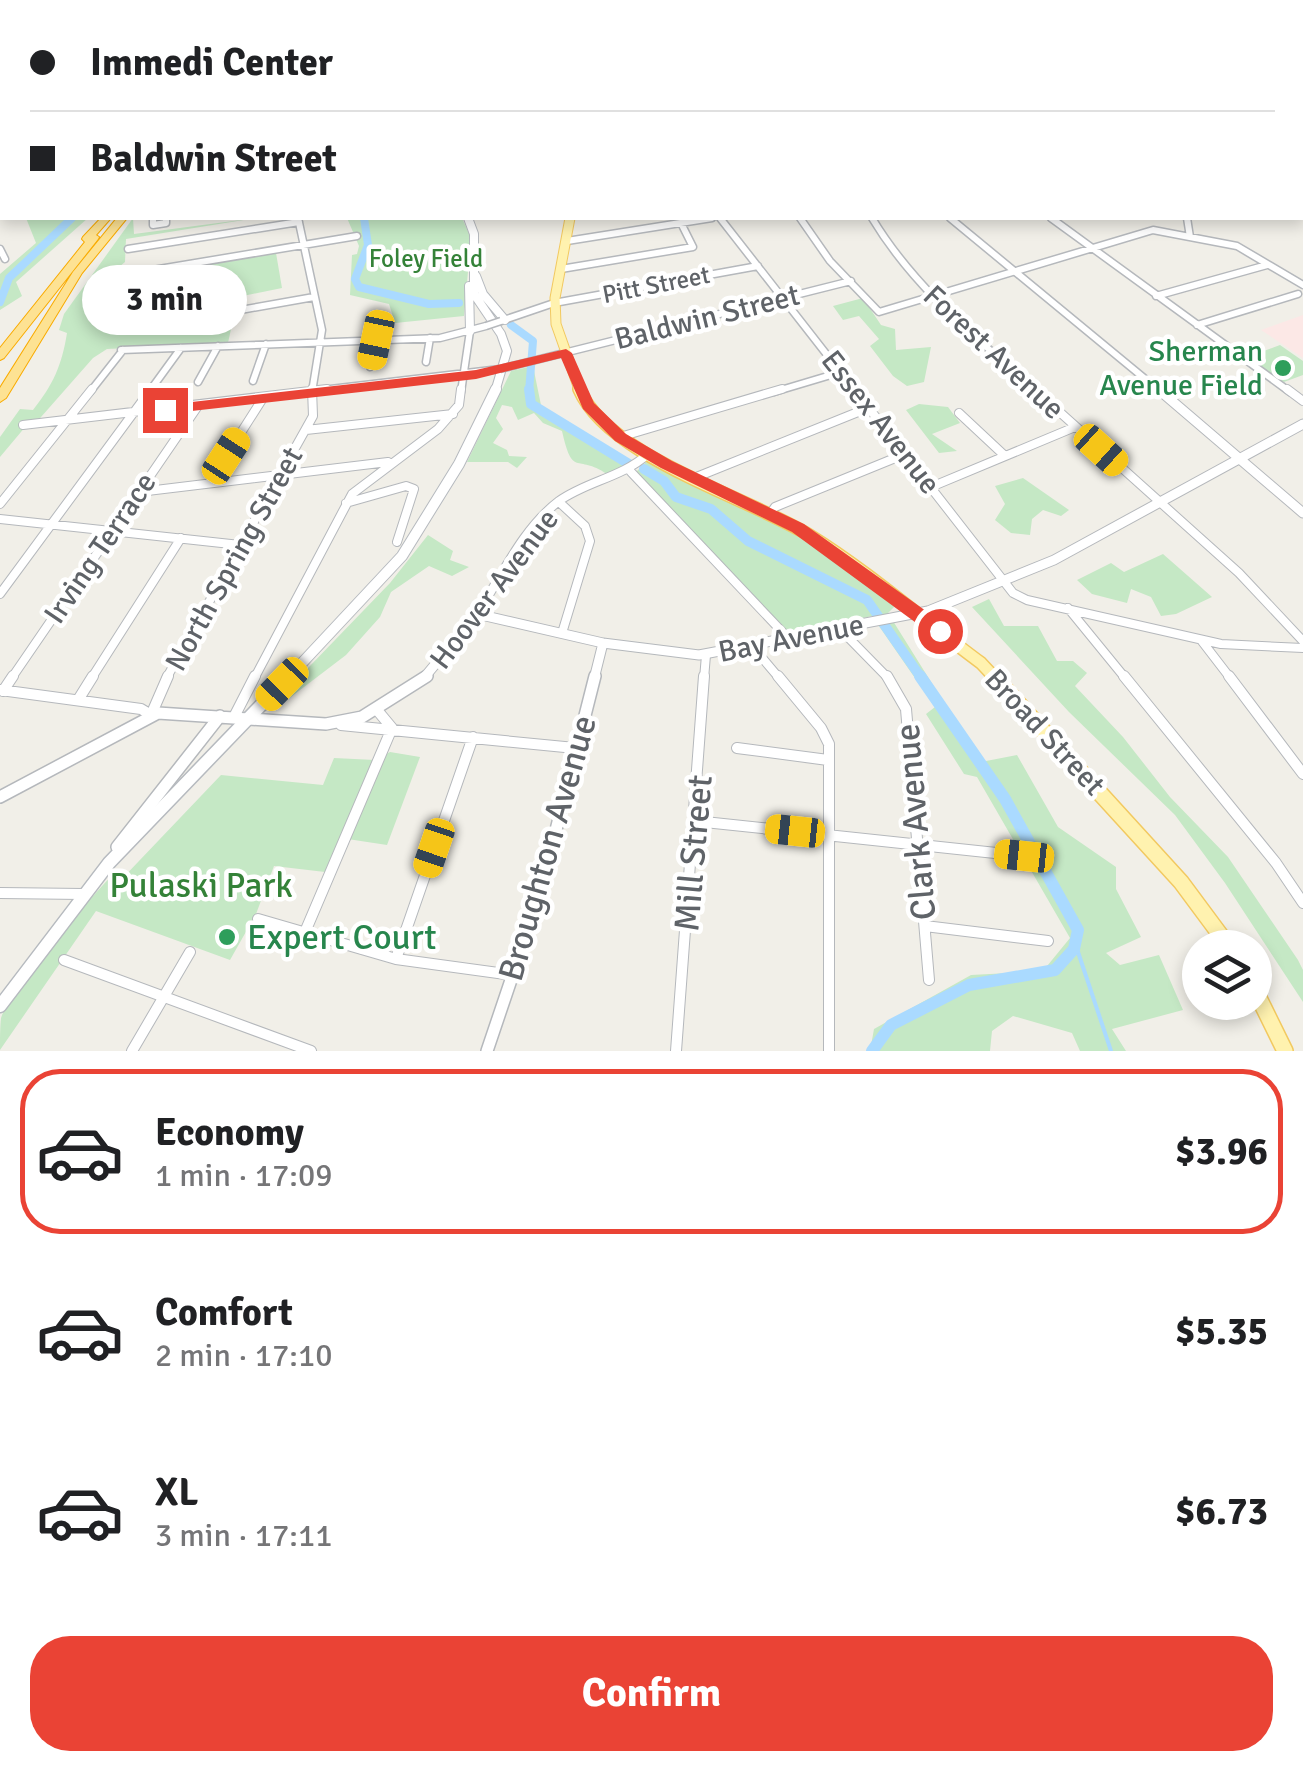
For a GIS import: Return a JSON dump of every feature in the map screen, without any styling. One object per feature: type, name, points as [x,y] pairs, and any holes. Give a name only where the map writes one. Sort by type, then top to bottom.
[{"type":"highway","points":[[0,356],[107,220]]},
{"type":"highway","points":[[0,398],[78,272],[120,220]]},
{"type":"main road","points":[[0,1006],[84,894],[240,717],[400,561],[478,426],[508,356],[503,338],[474,294],[475,233],[471,220]]},
{"type":"main road","name":"Broad Street","points":[[570,220],[554,303],[556,324],[588,405],[620,438],[770,514],[835,552],[973,656],[1009,689],[1181,882],[1217,930]]},
{"type":"main road","points":[[474,265],[483,294],[503,320]]},
{"type":"main road","points":[[470,331],[468,293],[474,265]]},
{"type":"main road","points":[[1270,1020],[1285,1051]]},
{"type":"street","points":[[128,249],[299,220]]},
{"type":"street","name":"North Spring Street","points":[[151,715],[312,416],[321,342],[299,220]]},
{"type":"street","points":[[567,241],[700,220]]},
{"type":"street","name":"Essex Avenue","points":[[722,220],[1004,581]]},
{"type":"street","points":[[801,220],[830,260],[879,312],[1152,230],[1237,246],[1303,285]]},
{"type":"street","name":"Forest Avenue","points":[[873,220],[891,250],[930,297],[1239,573],[1303,644]]},
{"type":"street","points":[[952,220],[1010,272],[1242,456],[1303,513]]},
{"type":"street","points":[[1054,220],[1303,401]]},
{"type":"street","points":[[1190,220],[1190,235]]},
{"type":"street","points":[[561,269],[692,247],[681,223]]},
{"type":"street","points":[[106,278],[357,236]]},
{"type":"street","points":[[175,241],[177,265]]},
{"type":"street","points":[[0,249],[5,258]]},
{"type":"street","points":[[1156,296],[1268,264]]},
{"type":"street","name":"Pitt Street","points":[[67,421],[122,350],[430,338],[470,331],[554,303],[758,266]]},
{"type":"street","name":"Baldwin Street","points":[[23,425],[500,370],[851,281]]},
{"type":"street","points":[[1196,325],[1298,294]]},
{"type":"street","points":[[235,311],[314,298]]},
{"type":"street","points":[[0,894],[84,894],[240,717],[346,503],[357,488],[453,414],[465,376],[470,331]]},
{"type":"street","points":[[426,362],[430,338]]},
{"type":"street","points":[[370,367],[376,340]]},
{"type":"street","points":[[253,381],[266,344]]},
{"type":"street","points":[[198,382],[218,346]]},
{"type":"street","points":[[0,594],[181,348]]},
{"type":"street","points":[[620,438],[841,372]]},
{"type":"street","points":[[208,483],[263,398]]},
{"type":"street","name":"Irving Terrace","points":[[1,690],[116,530],[198,406]]},
{"type":"street","points":[[694,478],[868,408]]},
{"type":"street","points":[[959,413],[1005,456]]},
{"type":"street","points":[[306,430],[453,414]]},
{"type":"street","points":[[0,504],[67,421]]},
{"type":"street","name":"Bay Avenue","points":[[476,614],[603,643],[706,655],[916,613],[1062,556],[1303,424]]},
{"type":"street","points":[[932,486],[1075,427]]},
{"type":"street","name":"Hoover Avenue","points":[[0,796],[151,715],[326,724],[377,710],[430,675],[528,534],[559,502],[578,490],[631,472],[648,454]]},
{"type":"street","points":[[770,514],[776,508],[905,454]]},
{"type":"street","points":[[138,492],[392,461]]},
{"type":"street","points":[[631,472],[789,639]]},
{"type":"street","points":[[346,503],[406,486],[414,488],[396,534],[397,542]]},
{"type":"street","points":[[559,502],[585,526],[590,542],[562,634]]},
{"type":"street","points":[[0,519],[240,545]]},
{"type":"street","points":[[78,700],[181,538]]},
{"type":"street","points":[[1004,581],[1021,598],[1202,640],[1303,644]]},
{"type":"street","points":[[1068,608],[1276,863],[1303,903]]},
{"type":"street","name":"Clark Avenue","points":[[840,629],[893,683],[906,708],[929,980]]},
{"type":"street","points":[[1202,640],[1303,774]]},
{"type":"street","name":"Broughton Avenue","points":[[487,1051],[539,897],[603,643]]},
{"type":"street","points":[[752,646],[827,736],[829,1051]]},
{"type":"street","name":"Mill Street","points":[[676,1051],[706,655]]},
{"type":"street","points":[[1,690],[141,709],[151,715]]},
{"type":"street","points":[[377,710],[392,728]]},
{"type":"street","points":[[326,724],[575,748]]},
{"type":"street","points":[[304,932],[392,728]]},
{"type":"street","points":[[396,959],[473,737]]},
{"type":"street","points":[[737,748],[828,760]]},
{"type":"street","points":[[696,821],[1024,856]]},
{"type":"street","points":[[258,919],[396,959],[513,974]]},
{"type":"street","points":[[924,926],[1048,941]]},
{"type":"street","points":[[132,1051],[190,952]]},
{"type":"street","points":[[64,960],[311,1051]]},
{"type":"shaded area","points":[[1303,315],[1303,358],[1261,330]]},
{"type":"green space","points":[[27,220],[86,220],[16,282],[22,296],[0,310],[0,274],[36,243]]},
{"type":"green space","points":[[132,220],[134,234],[244,220],[126,239],[125,262],[101,282],[276,253],[282,288],[238,297],[228,343],[107,349],[93,358],[0,457],[0,437],[20,409],[33,410],[56,374],[67,333],[59,330],[64,314]]},
{"type":"green space","name":"Foley Field","points":[[348,220],[463,220],[471,238],[464,316],[395,323],[389,304],[350,295],[352,255],[357,254],[359,246]]},
{"type":"green space","points":[[863,298],[881,325],[895,329],[896,350],[931,347],[924,382],[907,386],[893,376],[870,346],[879,339],[859,316],[843,320],[833,306]]},
{"type":"green space","name":"Sherman Avenue Field","points":[[1280,345],[1303,361],[1303,375],[1284,382],[1247,357]]},
{"type":"green space","points":[[533,366],[542,410],[627,460],[631,467],[607,474],[577,463],[569,455],[562,431],[543,423],[534,413],[518,420],[512,407],[502,405],[496,418],[503,429],[493,443],[507,450],[509,456],[527,457],[517,468],[508,462],[467,462],[511,371]]},
{"type":"green space","points":[[919,404],[948,407],[960,423],[932,434],[957,451],[939,453],[906,410]]},
{"type":"green space","points":[[648,460],[799,535],[895,606],[888,613],[981,762],[1017,755],[1058,827],[1116,867],[1116,889],[1141,937],[1106,953],[1120,965],[1159,955],[1182,1010],[1112,1029],[1126,1051],[1080,1051],[1072,1033],[1013,1016],[992,1031],[990,1051],[870,1051],[874,1029],[971,975],[1043,971],[1070,938],[977,777],[964,774],[926,714],[935,707],[872,616],[790,634],[636,472]]},
{"type":"green space","points":[[1023,478],[1069,510],[1061,516],[1043,510],[1032,519],[1030,535],[1011,533],[995,520],[1005,504],[995,486]]},
{"type":"green space","points":[[428,535],[453,551],[450,560],[469,567],[452,576],[429,566],[391,592],[380,617],[346,655],[287,700],[280,697],[390,583]]},
{"type":"green space","points":[[1163,554],[1212,597],[1176,614],[1161,616],[1151,597],[1131,589],[1127,603],[1092,594],[1077,580],[1111,563],[1124,572]]},
{"type":"green space","points":[[989,599],[1004,626],[1038,626],[1057,661],[1073,661],[1087,673],[1075,686],[1123,737],[1170,797],[1228,857],[1298,960],[1303,970],[1303,1002],[1272,955],[1272,930],[1256,930],[1175,815],[1069,712],[972,607]]},
{"type":"green space","name":"Pulaski Park","points":[[390,752],[420,757],[387,845],[341,838],[325,872],[274,866],[256,914],[230,960],[96,911],[0,1050],[1,1018],[52,943],[114,873],[118,883],[221,775],[323,785],[334,758],[375,760]]},
{"type":"waterway","points":[[0,302],[9,278],[70,220]]},
{"type":"waterway","points":[[364,220],[368,245],[355,279],[359,287],[429,304],[459,303]]},
{"type":"waterway","points":[[511,325],[533,341],[529,390]]},
{"type":"waterway","points":[[529,390],[531,404],[629,464]]},
{"type":"waterway","points":[[644,469],[664,481],[676,497],[711,509],[748,541],[867,600],[922,679]]},
{"type":"waterway","points":[[872,1051],[891,1025],[969,985],[1055,970],[1074,949],[1078,930],[1005,799],[920,676]]},
{"type":"waterway","points":[[1076,946],[1111,1051]]},
{"type":"place","name":"Sherman Avenue Field","points":[[1283,368]]},
{"type":"place","name":"Expert Court","points":[[227,937]]},
{"type":"route","points":[[165,410],[484,373],[566,353],[588,405],[620,438],[798,528],[940,631]]}]
